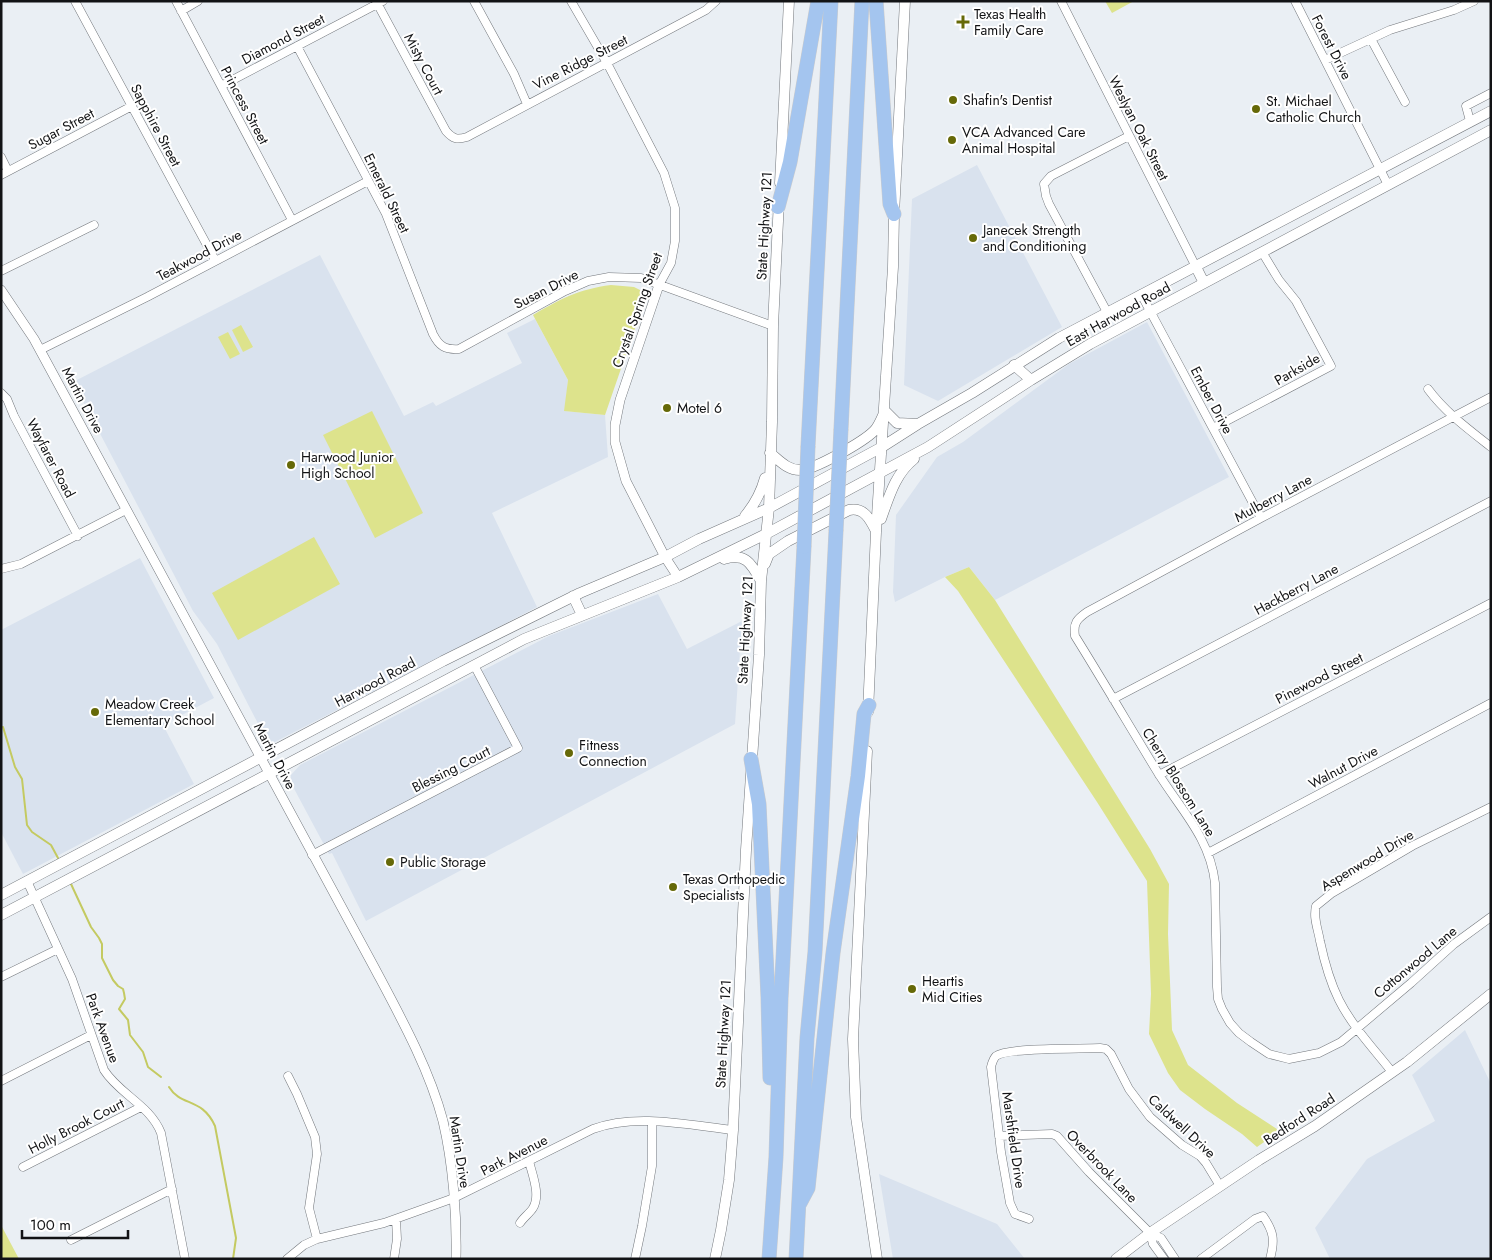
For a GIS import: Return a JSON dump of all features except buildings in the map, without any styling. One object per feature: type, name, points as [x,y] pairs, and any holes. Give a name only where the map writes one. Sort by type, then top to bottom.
[{"type":"highway","points":[[778,207],[790,162],[818,1]]},
{"type":"highway","points":[[769,1259],[776,1157],[781,998],[831,1]]},
{"type":"highway","points":[[796,1259],[807,1038],[815,952],[862,1]]},
{"type":"highway","points":[[876,1],[890,204],[894,214]]},
{"type":"highway","points":[[798,1208],[808,1188],[833,953],[858,776],[864,714],[868,705]]},
{"type":"highway","points":[[751,759],[759,804],[770,1072],[769,1141],[776,1157]]},
{"type":"main road","name":"State Highway 121","points":[[715,1259],[722,1230],[732,1130],[751,759],[759,655],[761,581],[768,508],[772,422],[773,326],[788,1]]},
{"type":"main road","points":[[876,1259],[856,1117],[853,1049],[876,532],[893,267],[905,1]]},
{"type":"main road","name":"East Harwood Road","points":[[768,508],[882,447],[972,393],[1014,365],[1107,312],[1491,110]]},
{"type":"main road","points":[[1470,121],[1478,137]]},
{"type":"main road","name":"East Harwood Road","points":[[766,534],[928,447],[1090,344],[1491,130]]},
{"type":"main road","points":[[1325,198],[1333,214]]},
{"type":"main road","points":[[1253,235],[1262,252]]},
{"type":"main road","points":[[1195,266],[1204,283]]},
{"type":"main road","points":[[1014,365],[1032,380]]},
{"type":"main road","points":[[885,411],[897,423],[918,424]]},
{"type":"main road","points":[[742,519],[752,508],[762,490],[770,453],[789,468],[801,470],[817,465],[864,439],[875,430],[885,411]]},
{"type":"main road","points":[[876,532],[894,482],[906,465],[928,447]]},
{"type":"main road","name":"Harwood Road","points":[[1,895],[466,649],[573,596],[665,557],[768,508]]},
{"type":"main road","points":[[761,581],[769,554],[788,541],[849,510],[855,509],[862,512],[870,519],[876,532]]},
{"type":"main road","points":[[1,915],[524,639],[678,578],[766,534]]},
{"type":"main road","points":[[710,562],[734,556],[743,558],[752,564],[761,581]]},
{"type":"main road","points":[[573,596],[582,615]]},
{"type":"main road","points":[[466,649],[474,665]]},
{"type":"main road","points":[[372,700],[375,717]]},
{"type":"main road","points":[[178,801],[186,817]]},
{"type":"main road","name":"Bedford Road","points":[[1116,1259],[1150,1233],[1315,1126],[1407,1062],[1491,994]]},
{"type":"street","name":"Sapphire Street","points":[[75,1],[215,260]]},
{"type":"street","name":"Princess Street","points":[[176,1],[292,220]]},
{"type":"street","points":[[181,11],[198,1]]},
{"type":"street","points":[[474,1],[514,74],[527,104]]},
{"type":"street","name":"Crystal Spring Street","points":[[571,1],[607,63],[664,173],[675,208],[675,241],[671,263],[659,285],[620,400],[614,426],[615,442],[626,481],[665,557],[678,578]]},
{"type":"street","name":"Vine Ridge Street","points":[[452,138],[466,137],[706,10],[716,1]]},
{"type":"street","name":"Weslyan Oak Street","points":[[1061,1],[1195,266]]},
{"type":"street","name":"Forest Drive","points":[[1295,1],[1388,185]]},
{"type":"street","points":[[1325,60],[1390,30],[1454,10],[1474,1]]},
{"type":"street","name":"Diamond Street","points":[[221,86],[379,2]]},
{"type":"street","name":"Misty Court","points":[[379,2],[446,131],[452,138]]},
{"type":"street","points":[[1371,39],[1405,102]]},
{"type":"street","name":"Emerald Street","points":[[297,46],[386,214],[433,334],[442,348],[450,350]]},
{"type":"street","points":[[1470,121],[1466,106],[1491,94]]},
{"type":"street","name":"Sugar Street","points":[[5,173],[132,106]]},
{"type":"street","points":[[1107,312],[1049,204],[1044,184],[1051,176],[1129,136]]},
{"type":"street","points":[[1,158],[5,173]]},
{"type":"street","name":"Teakwood Drive","points":[[40,350],[147,297],[368,180]]},
{"type":"street","points":[[1,271],[94,225]]},
{"type":"street","name":"Parkside","points":[[1213,428],[1331,366],[1296,301],[1279,280],[1262,252]]},
{"type":"street","name":"Susan Drive","points":[[450,350],[459,349],[565,291],[588,281],[609,277],[641,278],[773,326]]},
{"type":"street","name":"Martin Drive","points":[[1,290],[40,350],[377,972],[423,1064],[443,1120],[448,1146],[454,1198],[456,1259]]},
{"type":"street","name":"Ember Drive","points":[[1141,294],[1261,518]]},
{"type":"street","points":[[1428,389],[1439,404],[1491,447]]},
{"type":"street","name":"Wayfarer Road","points":[[1,393],[7,399],[14,416],[78,536]]},
{"type":"street","name":"Mulberry Lane","points":[[1074,628],[1074,624],[1087,612],[1261,518],[1491,398]]},
{"type":"street","name":"Hackberry Lane","points":[[1113,699],[1491,501]]},
{"type":"street","points":[[1,569],[22,564],[126,510]]},
{"type":"street","name":"Pinewood Street","points":[[1159,775],[1491,603]]},
{"type":"street","name":"Cherry Blossom Lane","points":[[1074,628],[1075,636],[1159,775],[1195,828],[1208,853],[1215,883],[1218,999],[1230,1023],[1239,1033],[1268,1054],[1289,1059],[1319,1053],[1341,1042],[1358,1028]]},
{"type":"street","name":"Blessing Court","points":[[312,855],[518,748],[474,665]]},
{"type":"street","name":"Walnut Drive","points":[[1208,853],[1491,703]]},
{"type":"street","name":"Aspenwood Drive","points":[[1392,1072],[1339,1000],[1328,970],[1315,918],[1316,906],[1332,893],[1412,846],[1491,807]]},
{"type":"street","name":"Park Avenue","points":[[27,881],[72,979],[106,1074],[141,1106],[156,1122],[162,1133],[186,1259]]},
{"type":"street","name":"Cottonwood Lane","points":[[1358,1028],[1412,983],[1454,944],[1491,917]]},
{"type":"street","points":[[1,977],[58,948]]},
{"type":"street","points":[[1,1081],[91,1035]]},
{"type":"street","name":"Caldwell Drive","points":[[998,1056],[1011,1051],[1106,1049],[1115,1059],[1129,1089],[1150,1118],[1182,1145],[1200,1156],[1220,1186]]},
{"type":"street","name":"Marshfield Drive","points":[[998,1056],[992,1060],[991,1067],[999,1136],[1010,1203],[1015,1214],[1029,1219]]},
{"type":"street","points":[[288,1076],[315,1138],[317,1154],[309,1208],[317,1239]]},
{"type":"street","name":"Holly Brook Court","points":[[23,1167],[141,1106]]},
{"type":"street","points":[[635,1259],[652,1166],[652,1122]]},
{"type":"street","name":"Park Avenue","points":[[287,1259],[304,1245],[317,1239],[396,1219],[454,1198],[593,1129],[609,1123],[652,1122],[732,1130]]},
{"type":"street","name":"Overbrook Lane","points":[[999,1136],[1052,1134],[1057,1136],[1089,1172],[1150,1233],[1161,1238],[1175,1259]]},
{"type":"street","points":[[520,1223],[534,1206],[535,1187],[529,1161]]},
{"type":"street","points":[[71,1240],[172,1189]]},
{"type":"street","points":[[1201,1259],[1254,1219],[1263,1216],[1272,1230],[1270,1259]]},
{"type":"street","points":[[394,1259],[397,1238],[396,1219]]},
{"type":"street","name":"Overbrook Lane","points":[[1150,1233],[1153,1244],[1164,1259]]},
{"type":"shaded area","points":[[977,165],[1062,327],[938,401],[904,385],[912,199]]},
{"type":"shaded area","name":"Harwood Junior High School","points":[[320,255],[404,416],[433,402],[436,406],[522,363],[507,333],[535,319],[568,380],[565,411],[605,415],[608,457],[492,513],[537,607],[269,745],[217,644],[193,611],[73,382]]},
{"type":"shaded area","points":[[1147,322],[1229,477],[995,600],[969,567],[895,602],[893,592],[896,515],[937,457],[963,442],[1069,364]]},
{"type":"shaded area","name":"Meadow Creek Elementary School","points":[[140,558],[214,698],[163,725],[194,784],[23,874],[1,832],[1,630]]},
{"type":"shaded area","points":[[658,594],[687,649],[742,621],[735,724],[366,921],[332,853],[329,854],[291,783],[291,775],[300,765],[549,636]]},
{"type":"shaded area","points":[[1465,1030],[1491,1084],[1491,1259],[1330,1259],[1315,1228],[1367,1159],[1435,1121],[1412,1075]]},
{"type":"shaded area","points":[[879,1174],[997,1224],[1025,1259],[893,1259]]},
{"type":"green space","points":[[1105,1],[1134,1],[1112,13]]},
{"type":"green space","points":[[611,285],[634,287],[642,291],[645,299],[605,415],[564,411],[568,380],[533,315],[570,296],[589,289]]},
{"type":"green space","points":[[241,325],[253,347],[243,352],[232,330]]},
{"type":"green space","points":[[228,332],[240,354],[230,359],[218,337]]},
{"type":"green space","points":[[372,411],[423,513],[375,538],[323,435]]},
{"type":"green space","points":[[314,537],[340,584],[238,640],[212,593]]},
{"type":"green space","points":[[969,567],[995,600],[1150,849],[1169,884],[1168,934],[1172,1030],[1188,1065],[1237,1103],[1280,1131],[1257,1147],[1242,1134],[1180,1090],[1168,1073],[1149,1034],[1151,994],[1147,881],[958,591],[945,577]]},
{"type":"green space","points":[[1,1225],[19,1259],[1,1259]]},
{"type":"waterway","points":[[3,727],[15,767],[22,779],[27,825],[32,832],[51,845],[58,858]]},
{"type":"waterway","points":[[71,884],[91,927],[102,944],[102,958],[113,980],[123,989],[125,999],[119,1009],[128,1020],[130,1035],[143,1052],[148,1067],[161,1077]]},
{"type":"waterway","points":[[169,1087],[179,1097],[204,1110],[215,1126],[236,1238],[233,1259]]},
{"type":"place","name":"Texas Health Family Care","points":[[963,22]]},
{"type":"place","name":"Shafin's Dentist","points":[[953,100]]},
{"type":"place","name":"St. Michael Catholic Church","points":[[1256,109]]},
{"type":"place","name":"VCA Advanced Care Animal Hospital","points":[[952,140]]},
{"type":"place","name":"Janecek Strength and Conditioning","points":[[973,238]]},
{"type":"place","name":"Motel 6","points":[[667,408]]},
{"type":"place","name":"Harwood Junior High School","points":[[291,465]]},
{"type":"place","name":"Meadow Creek Elementary School","points":[[95,712]]},
{"type":"place","name":"Fitness Connection","points":[[569,753]]},
{"type":"place","name":"Public Storage","points":[[390,862]]},
{"type":"place","name":"Texas Orthopedic Specialists","points":[[673,887]]},
{"type":"place","name":"Heartis Mid Cities","points":[[912,989]]}]
